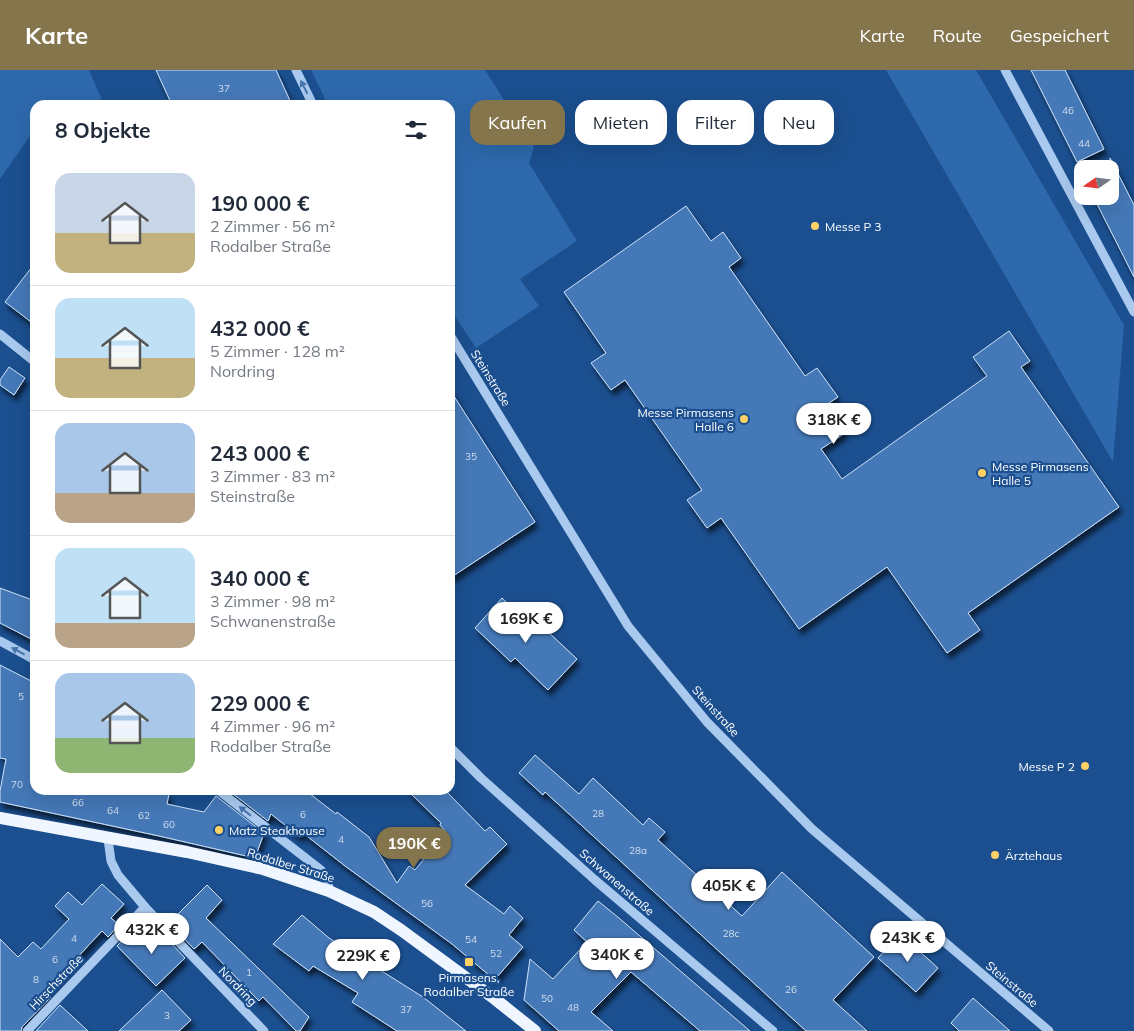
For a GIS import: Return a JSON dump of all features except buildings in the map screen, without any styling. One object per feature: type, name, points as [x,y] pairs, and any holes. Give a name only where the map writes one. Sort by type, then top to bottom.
[{"type":"main road","name":"Rodalber Straße","points":[[0,818],[187,852],[263,869],[329,891],[374,912],[401,930],[535,1031]]},
{"type":"street","points":[[296,70],[311,100]]},
{"type":"street","points":[[1005,70],[1134,312]]},
{"type":"street","points":[[0,334],[30,358]]},
{"type":"street","name":"Steinstraße","points":[[455,343],[628,626],[707,722],[812,829],[1049,1031]]},
{"type":"street","points":[[0,642],[30,657]]},
{"type":"street","name":"Schwanenstraße","points":[[455,751],[481,778],[588,873],[773,1031]]},
{"type":"street","points":[[224,795],[321,870],[328,881],[329,891]]},
{"type":"street","name":"Nordring","points":[[108,839],[111,861],[118,876],[145,907],[264,1031]]},
{"type":"street","name":"Hirschstraße","points":[[27,1031],[145,907]]},
{"type":"shaded area","points":[[0,70],[89,70],[102,100],[30,100],[30,136],[0,179]]},
{"type":"shaded area","points":[[311,70],[485,70],[504,100],[470,100],[470,145],[533,145],[534,147],[529,163],[577,241],[520,279],[539,306],[476,348],[455,316],[455,100],[326,100]]},
{"type":"shaded area","points":[[886,70],[976,70],[1124,325],[1113,462]]},
{"type":"place","name":"Messe P 3","points":[[815,226]]},
{"type":"place","name":"Messe Pirmasens Halle 6","points":[[744,419]]},
{"type":"place","name":"Messe Pirmasens Halle 5","points":[[982,473]]},
{"type":"place","name":"Messe P 2","points":[[1085,766]]},
{"type":"place","name":"Matz Steakhouse","points":[[219,830]]},
{"type":"place","name":"Ärztehaus","points":[[995,855]]},
{"type":"place","name":"Pirmasens, Rodalber Straße","points":[[469,962]]}]
